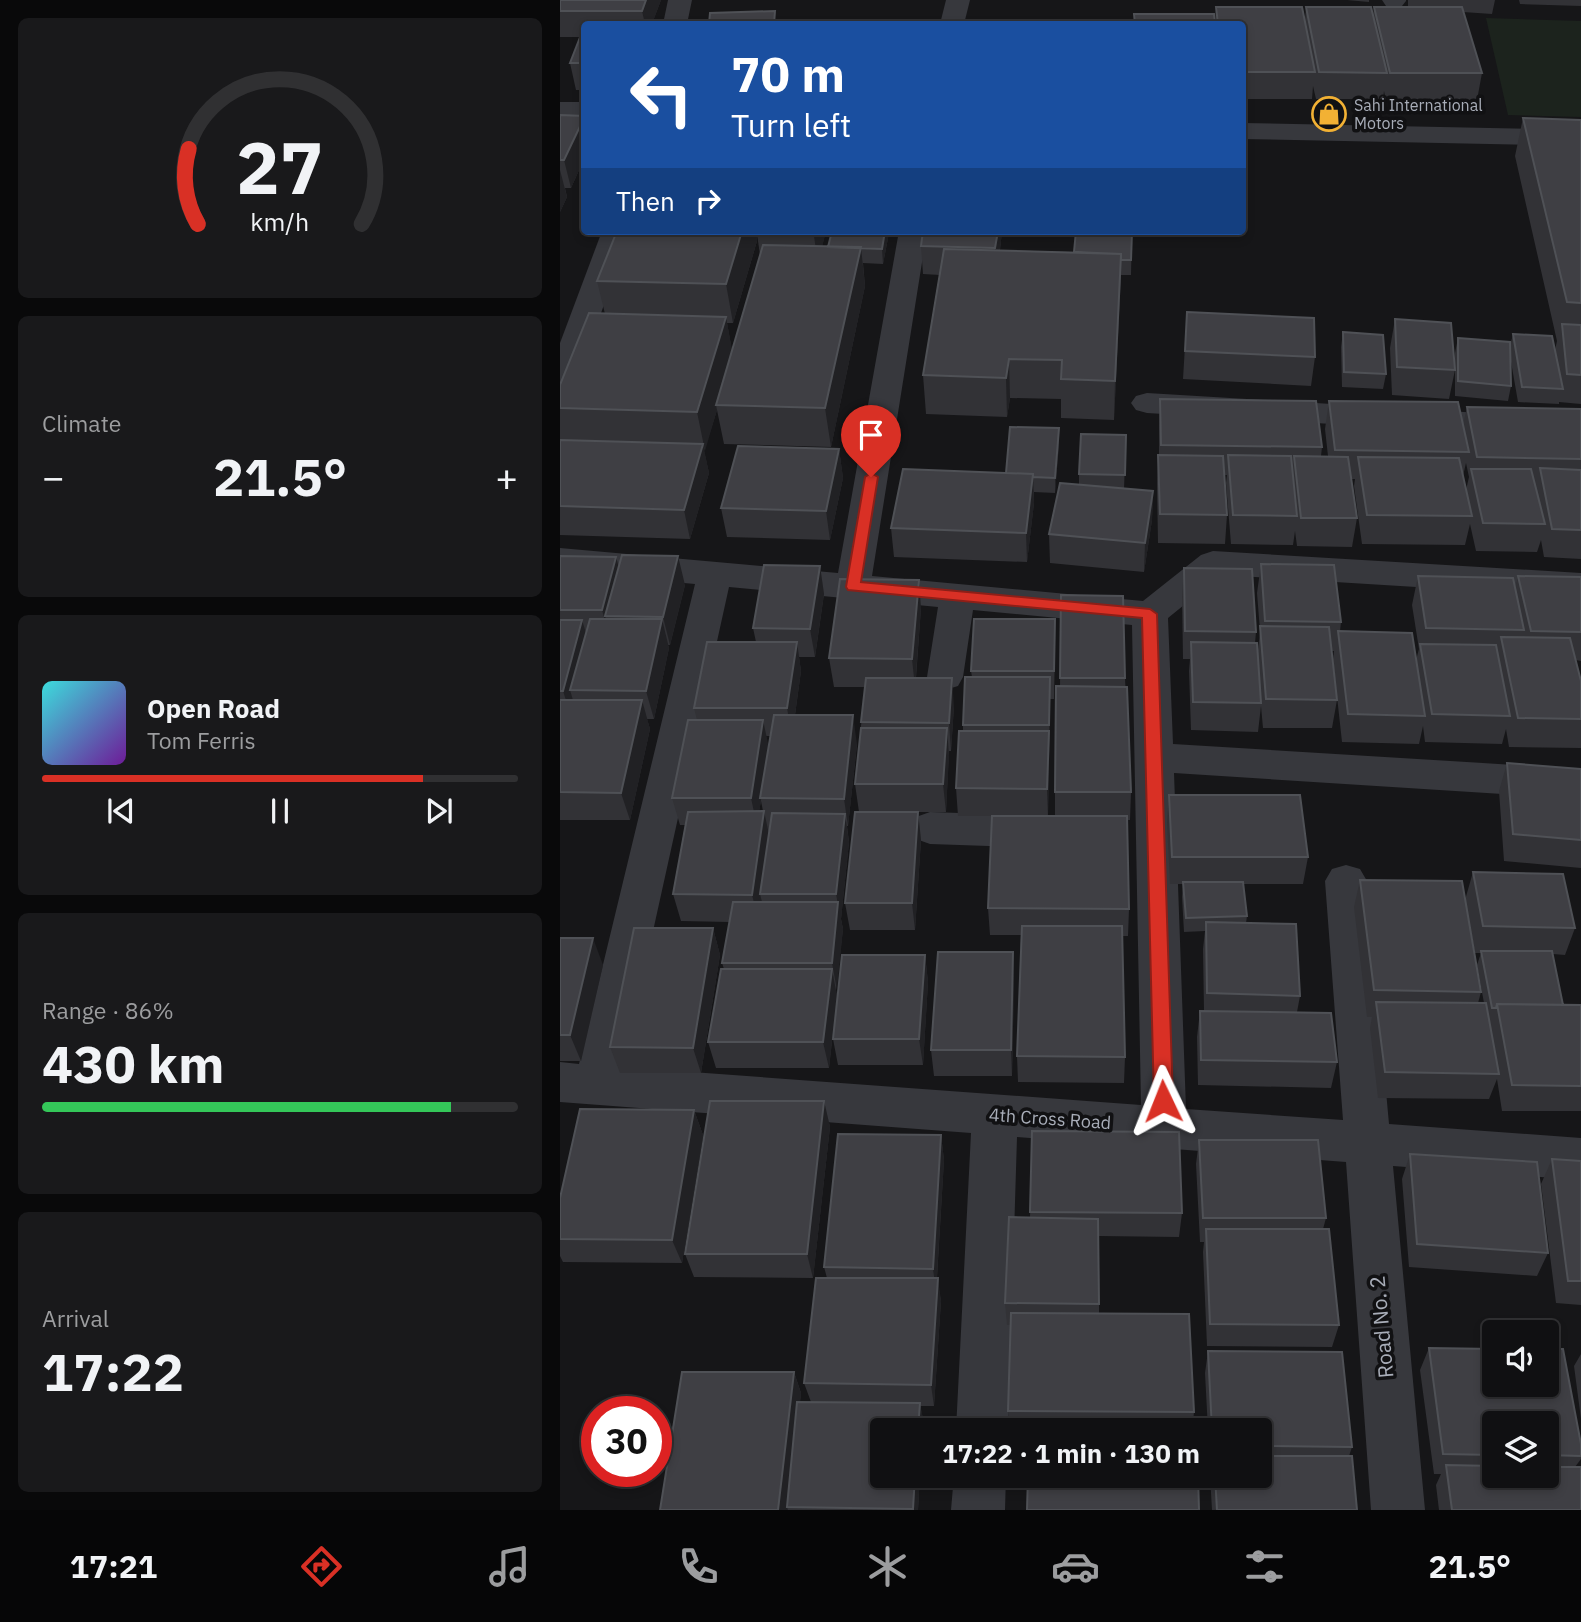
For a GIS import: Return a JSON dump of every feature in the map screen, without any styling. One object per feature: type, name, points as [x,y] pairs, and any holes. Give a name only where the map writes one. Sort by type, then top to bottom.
[{"type":"street","points":[[676,21],[680,0]]},
{"type":"street","points":[[954,21],[958,0]]},
{"type":"street","points":[[560,110],[581,110]]},
{"type":"street","points":[[1246,131],[1581,138]]},
{"type":"street","points":[[560,384],[615,235]]},
{"type":"street","points":[[853,587],[912,235]]},
{"type":"street","points":[[1147,403],[1581,429]]},
{"type":"street","points":[[560,560],[1150,614],[1213,563],[1581,585]]},
{"type":"street","points":[[578,1084],[715,574]]},
{"type":"street","points":[[945,677],[957,596]]},
{"type":"street","points":[[1150,614],[1164,1128]]},
{"type":"street","points":[[1154,757],[1581,784]]},
{"type":"street","points":[[930,828],[1075,833]]},
{"type":"street","points":[[1115,834],[1154,835]]},
{"type":"street","name":"Road No. 2","points":[[1346,881],[1398,1510]]},
{"type":"street","name":"4th Cross Road","points":[[578,1084],[1581,1159]]},
{"type":"street","points":[[982,1418],[995,1115]]},
{"type":"street","points":[[978,1510],[979,1488]]},
{"type":"shaded area","points":[[1486,18],[1581,21],[1581,117],[1508,115]]},
{"type":"building","points":[[560,0],[646,0],[642,11],[560,11]]},
{"type":"building","points":[[1216,7],[1302,7],[1315,72],[1246,72],[1246,21],[1218,21]]},
{"type":"building","points":[[1306,7],[1371,7],[1387,73],[1319,72]]},
{"type":"building","points":[[1374,7],[1462,7],[1482,73],[1390,73]]},
{"type":"building","points":[[775,11],[774,21],[709,21],[710,13]]},
{"type":"building","points":[[1134,14],[1214,14],[1215,21],[1135,21]]},
{"type":"building","points":[[581,35],[581,63],[570,63]]},
{"type":"building","points":[[560,115],[581,116],[581,124],[564,160],[560,160]]},
{"type":"building","points":[[1523,118],[1581,120],[1581,303],[1567,302]]},
{"type":"building","points":[[615,235],[741,235],[726,284],[597,281]]},
{"type":"building","points":[[831,235],[884,235],[882,249],[828,247]]},
{"type":"building","points":[[922,235],[997,235],[995,248],[921,246]]},
{"type":"building","points":[[1076,235],[1132,235],[1131,260],[1121,260],[1121,254],[1074,252]]},
{"type":"building","points":[[763,245],[861,247],[825,408],[716,405]]},
{"type":"building","points":[[944,249],[1121,254],[1115,381],[1061,379],[1062,360],[1009,359],[1006,378],[923,375]]},
{"type":"building","points":[[1187,312],[1314,318],[1315,357],[1185,351]]},
{"type":"building","points":[[589,313],[726,317],[697,412],[560,408],[560,385]]},
{"type":"building","points":[[1395,319],[1451,323],[1455,370],[1397,367]]},
{"type":"building","points":[[1562,324],[1581,325],[1581,375],[1567,374]]},
{"type":"building","points":[[1343,332],[1383,335],[1386,374],[1344,372]]},
{"type":"building","points":[[1513,334],[1552,336],[1563,389],[1522,387]]},
{"type":"building","points":[[1458,338],[1510,342],[1511,386],[1458,381]]},
{"type":"building","points":[[1160,399],[1316,401],[1322,447],[1161,445]]},
{"type":"building","points":[[1329,401],[1458,402],[1469,452],[1335,450]]},
{"type":"building","points":[[1467,407],[1581,409],[1581,459],[1477,457]]},
{"type":"building","points":[[1010,427],[1059,428],[1055,478],[1006,473]]},
{"type":"building","points":[[1081,434],[1126,435],[1125,475],[1079,474]]},
{"type":"building","points":[[560,440],[703,444],[684,510],[560,506]]},
{"type":"building","points":[[738,446],[839,449],[826,511],[721,508]]},
{"type":"building","points":[[1158,455],[1223,456],[1227,515],[1160,514]]},
{"type":"building","points":[[1228,455],[1291,456],[1297,516],[1233,515]]},
{"type":"building","points":[[1294,456],[1348,457],[1357,518],[1301,518]]},
{"type":"building","points":[[1358,457],[1459,458],[1472,516],[1367,515]]},
{"type":"building","points":[[1540,468],[1581,470],[1581,530],[1552,529]]},
{"type":"building","points":[[903,469],[1033,474],[1026,533],[891,528]]},
{"type":"building","points":[[1471,469],[1531,469],[1545,524],[1483,523]]},
{"type":"building","points":[[1060,483],[1153,491],[1145,543],[1049,534]]},
{"type":"building","points":[[622,555],[678,556],[663,617],[605,616]]},
{"type":"building","points":[[560,556],[616,557],[602,610],[560,610]]},
{"type":"building","points":[[1261,564],[1334,565],[1341,622],[1265,621]]},
{"type":"building","points":[[764,565],[820,566],[810,629],[753,628]]},
{"type":"building","points":[[1184,568],[1252,569],[1256,632],[1185,631]]},
{"type":"building","points":[[1418,576],[1513,578],[1524,630],[1426,628]]},
{"type":"building","points":[[1518,576],[1581,577],[1581,632],[1531,631]]},
{"type":"building","points":[[840,579],[919,580],[912,659],[829,658]]},
{"type":"building","points":[[1061,595],[1123,596],[1125,678],[1060,678]]},
{"type":"building","points":[[590,619],[662,619],[646,691],[570,690]]},
{"type":"building","points":[[974,619],[1055,619],[1054,671],[971,671]]},
{"type":"building","points":[[560,620],[582,620],[563,691],[560,691]]},
{"type":"building","points":[[1260,626],[1329,627],[1337,700],[1266,699]]},
{"type":"building","points":[[1338,631],[1412,633],[1425,716],[1348,714]]},
{"type":"building","points":[[1501,637],[1570,638],[1581,681],[1581,719],[1518,718]]},
{"type":"building","points":[[707,642],[797,642],[787,708],[694,708]]},
{"type":"building","points":[[1191,642],[1257,643],[1261,703],[1193,702]]},
{"type":"building","points":[[1420,644],[1496,645],[1510,716],[1432,714]]},
{"type":"building","points":[[965,677],[1050,677],[1049,725],[963,725]]},
{"type":"building","points":[[866,678],[952,678],[949,723],[861,722]]},
{"type":"building","points":[[1056,686],[1127,687],[1131,792],[1055,792]]},
{"type":"building","points":[[560,700],[642,700],[621,793],[560,792]]},
{"type":"building","points":[[774,715],[853,715],[844,799],[760,798]]},
{"type":"building","points":[[688,720],[763,720],[751,798],[672,798]]},
{"type":"building","points":[[861,728],[947,728],[943,784],[855,784]]},
{"type":"building","points":[[959,731],[1049,731],[1047,789],[956,788]]},
{"type":"building","points":[[1507,763],[1581,769],[1581,840],[1513,834]]},
{"type":"building","points":[[1169,795],[1300,795],[1308,857],[1172,857]]},
{"type":"building","points":[[764,811],[752,895],[673,894],[688,812]]},
{"type":"building","points":[[855,812],[918,812],[912,903],[845,903]]},
{"type":"building","points":[[772,813],[845,814],[836,894],[760,894]]},
{"type":"building","points":[[992,816],[1127,816],[1129,909],[988,908]]},
{"type":"building","points":[[1473,872],[1563,874],[1575,928],[1483,926]]},
{"type":"building","points":[[1360,880],[1462,881],[1481,992],[1374,990]]},
{"type":"building","points":[[1183,882],[1243,882],[1247,916],[1186,918]]},
{"type":"building","points":[[733,902],[838,902],[832,963],[722,963]]},
{"type":"building","points":[[1206,922],[1296,924],[1300,996],[1207,993]]},
{"type":"building","points":[[1022,926],[1122,926],[1125,1057],[1017,1056]]},
{"type":"building","points":[[634,928],[713,928],[693,1048],[610,1047]]},
{"type":"building","points":[[560,938],[593,938],[570,1035],[560,1035]]},
{"type":"building","points":[[1481,951],[1552,951],[1563,1005],[1497,1004],[1496,1008],[1492,1008]]},
{"type":"building","points":[[938,952],[1013,952],[1011,1050],[931,1050]]},
{"type":"building","points":[[842,955],[925,955],[919,1039],[833,1039]]},
{"type":"building","points":[[721,969],[832,969],[823,1042],[708,1042]]},
{"type":"building","points":[[1376,1002],[1486,1003],[1499,1074],[1385,1072]]},
{"type":"building","points":[[1497,1004],[1581,1005],[1581,1086],[1512,1085]]},
{"type":"building","points":[[1200,1011],[1331,1013],[1337,1062],[1201,1060]]},
{"type":"building","points":[[710,1101],[824,1101],[807,1254],[685,1254]]},
{"type":"building","points":[[580,1109],[694,1110],[672,1240],[560,1239],[560,1198]]},
{"type":"building","points":[[1032,1131],[1179,1132],[1182,1213],[1030,1212]]},
{"type":"building","points":[[838,1134],[941,1135],[933,1269],[824,1267]]},
{"type":"building","points":[[1199,1140],[1318,1140],[1326,1218],[1203,1218]]},
{"type":"building","points":[[1410,1154],[1537,1162],[1548,1253],[1417,1244]]},
{"type":"building","points":[[1552,1159],[1581,1161],[1581,1281],[1568,1281]]},
{"type":"building","points":[[1009,1217],[1098,1219],[1099,1304],[1005,1303]]},
{"type":"building","points":[[1206,1229],[1329,1229],[1339,1325],[1210,1324]]},
{"type":"building","points":[[816,1278],[938,1278],[931,1385],[804,1383]]},
{"type":"building","points":[[1011,1313],[1189,1314],[1194,1412],[1008,1411]]},
{"type":"building","points":[[1429,1348],[1482,1349],[1482,1397],[1559,1397],[1559,1349],[1563,1349],[1581,1456],[1559,1455],[1559,1411],[1482,1411],[1482,1455],[1443,1454]]},
{"type":"building","points":[[1208,1351],[1342,1352],[1352,1447],[1272,1446],[1272,1418],[1211,1418]]},
{"type":"building","points":[[682,1372],[794,1372],[778,1510],[660,1510],[664,1487],[672,1487],[672,1435]]},
{"type":"building","points":[[797,1402],[920,1403],[919,1418],[870,1418],[870,1488],[914,1488],[913,1509],[787,1507]]},
{"type":"building","points":[[1272,1456],[1352,1456],[1357,1510],[1217,1510],[1216,1488],[1272,1488]]},
{"type":"building","points":[[1446,1465],[1482,1466],[1482,1488],[1559,1488],[1559,1467],[1581,1467],[1581,1510],[1452,1510]]},
{"type":"building","points":[[1028,1488],[1198,1488],[1199,1510],[1027,1510]]},
{"type":"place","name":"Sahi International Motors","points":[[1329,114]]},
{"type":"route","points":[[871,477],[853,587],[1150,614],[1163,1101]]}]
